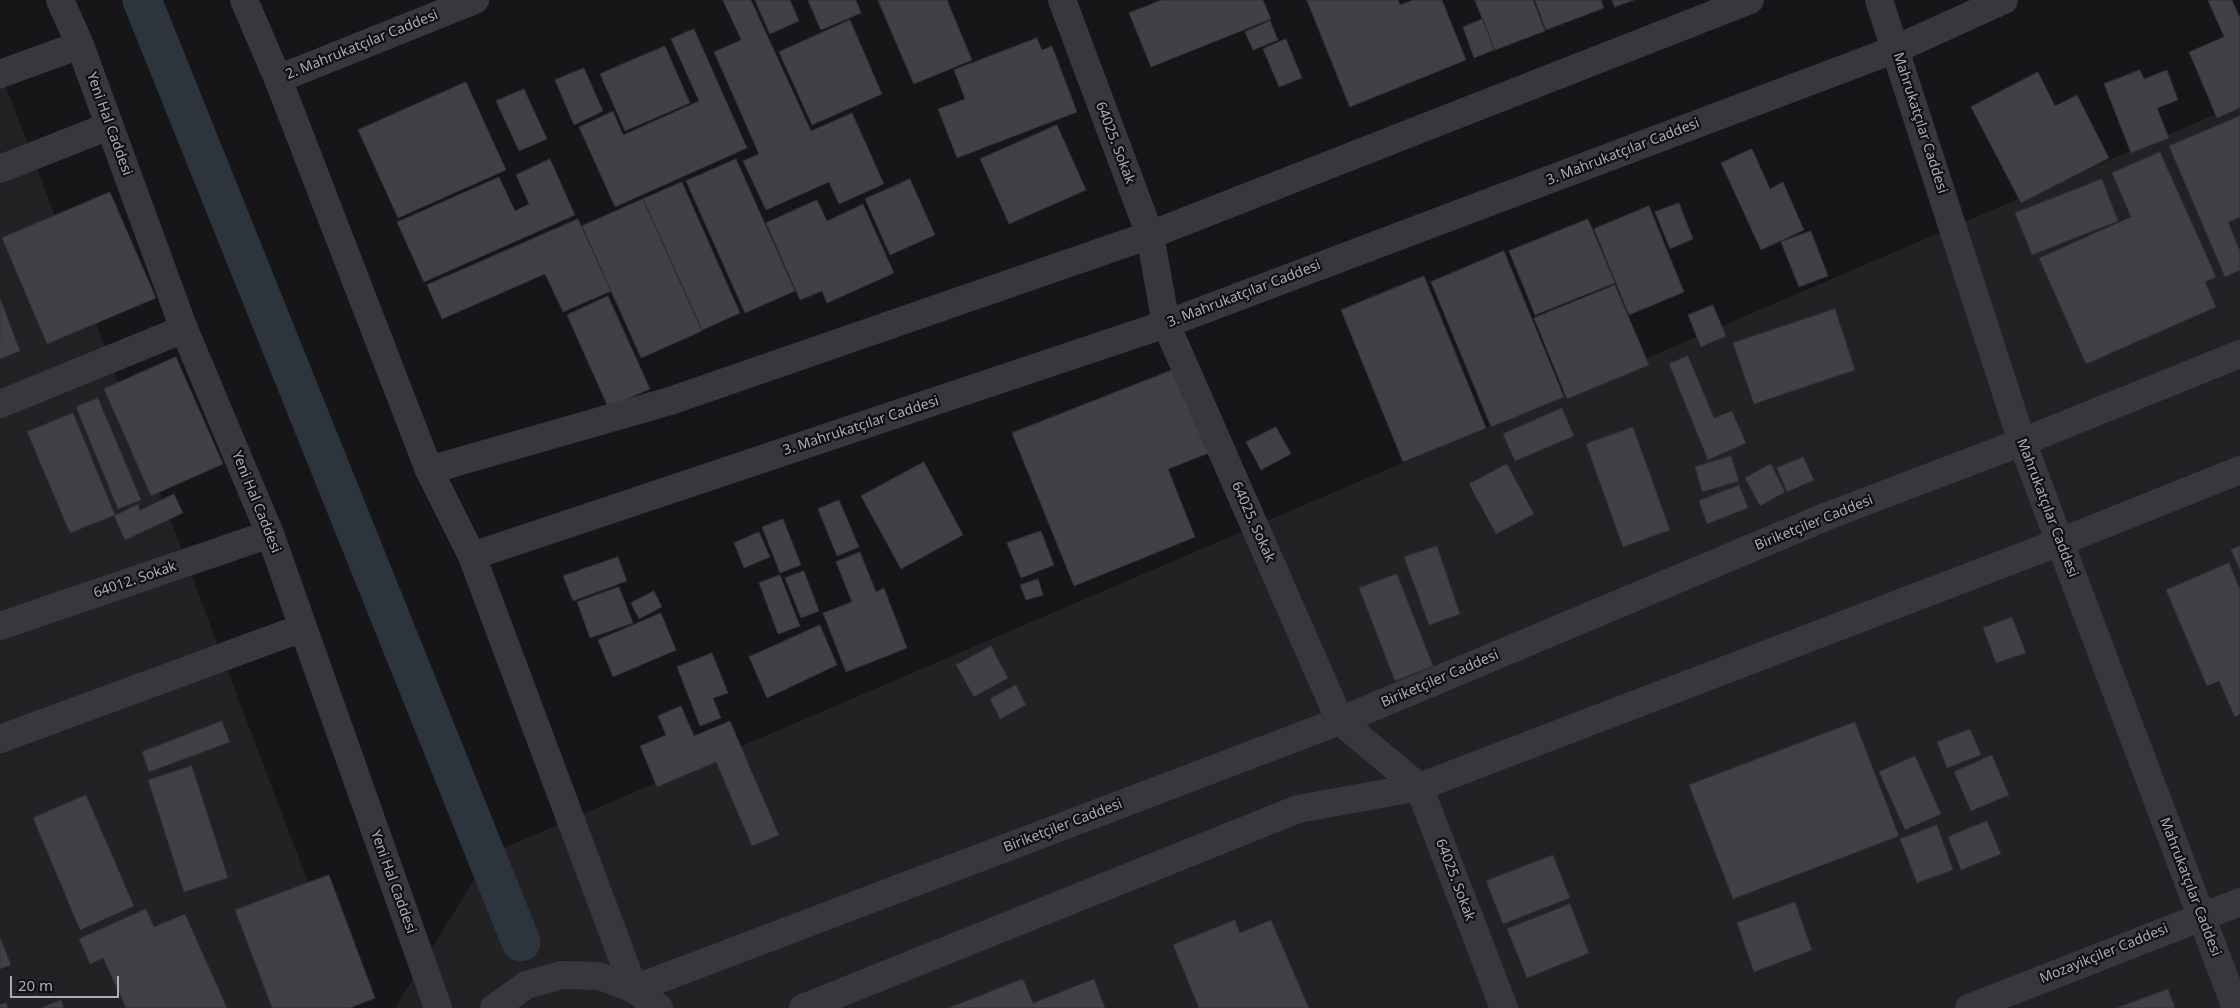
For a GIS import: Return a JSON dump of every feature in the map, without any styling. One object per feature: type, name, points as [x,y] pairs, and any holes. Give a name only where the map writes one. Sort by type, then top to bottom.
[{"type":"street","name":"Yeni Hal Caddesi","points":[[60,0],[80,45],[184,329],[270,534],[438,1008]]},
{"type":"street","points":[[244,0],[278,78],[429,470],[472,556],[634,989]]},
{"type":"street","name":"2. Mahrukatçılar Caddesi","points":[[278,78],[475,0]]},
{"type":"street","name":"64025. Sokak","points":[[1062,0],[1150,236],[1166,324],[1340,720],[1419,787],[1504,1008]]},
{"type":"street","points":[[429,470],[670,401],[1150,236],[1750,0]]},
{"type":"street","name":"Mahrukatçılar Caddesi","points":[[1879,0],[2022,442],[2236,1008]]},
{"type":"street","name":"3. Mahrukatçılar Caddesi","points":[[472,556],[1166,324],[1896,49],[2004,0]]},
{"type":"street","points":[[0,74],[80,45]]},
{"type":"street","points":[[0,170],[109,126]]},
{"type":"street","points":[[0,404],[184,329]]},
{"type":"street","name":"Biriketçiler Caddesi","points":[[634,989],[1340,720],[1830,515],[2022,442],[2240,354]]},
{"type":"street","points":[[803,1008],[1298,809],[1419,787],[2060,542],[2240,470]]},
{"type":"street","name":"64012. Sokak","points":[[0,626],[270,534]]},
{"type":"street","points":[[0,739],[302,628]]},
{"type":"street","name":"Mozayikçiler Caddesi","points":[[1969,1008],[2200,916],[2240,902]]},
{"type":"street","points":[[494,1008],[526,985],[562,975],[599,976],[634,989],[659,1008]]},
{"type":"shaded area","points":[[0,71],[355,1006],[354,1008],[0,1008]]},
{"type":"shaded area","points":[[2240,104],[2240,1008],[395,1008],[490,854]]},
{"type":"building","points":[[723,0],[751,0],[811,131],[852,113],[884,184],[839,204],[829,182],[766,210],[743,161],[759,154],[714,52],[741,40]]},
{"type":"building","points":[[755,0],[790,0],[799,21],[770,34]]},
{"type":"building","points":[[808,0],[856,0],[861,13],[821,30]]},
{"type":"building","points":[[878,0],[947,0],[972,60],[914,84]]},
{"type":"building","points":[[1162,0],[1263,0],[1271,19],[1151,67],[1129,13]]},
{"type":"building","points":[[1307,0],[1398,0],[1400,5],[1413,0],[1442,0],[1466,60],[1350,107]]},
{"type":"building","points":[[1475,0],[1533,0],[1545,31],[1495,50]]},
{"type":"building","points":[[1535,0],[1601,0],[1604,8],[1546,30]]},
{"type":"building","points":[[1612,0],[1634,0],[1615,7]]},
{"type":"building","points":[[2208,0],[2232,0],[2240,18],[2240,108],[2217,118],[2189,52],[2224,37]]},
{"type":"building","points":[[1483,19],[1494,50],[1474,58],[1463,27]]},
{"type":"building","points":[[850,20],[882,94],[812,125],[779,52]]},
{"type":"building","points":[[1270,21],[1278,40],[1253,50],[1245,32]]},
{"type":"building","points":[[694,29],[747,148],[615,207],[579,127],[613,111],[623,135],[699,101],[671,39]]},
{"type":"building","points":[[1037,38],[1042,50],[1052,46],[1077,112],[957,158],[938,109],[965,99],[954,70]]},
{"type":"building","points":[[1286,39],[1302,78],[1279,87],[1263,49]]},
{"type":"building","points":[[665,46],[690,103],[625,131],[600,74]]},
{"type":"building","points":[[584,68],[603,111],[574,125],[555,80]]},
{"type":"building","points":[[2140,70],[2144,79],[2167,70],[2178,100],[2157,108],[2169,138],[2131,153],[2104,84]]},
{"type":"building","points":[[2038,72],[2055,106],[2077,95],[2109,158],[2021,203],[1971,107]]},
{"type":"building","points":[[466,82],[506,170],[398,218],[358,130]]},
{"type":"building","points":[[524,89],[547,139],[519,151],[496,101]]},
{"type":"building","points":[[2240,116],[2240,217],[2228,222],[2240,251],[2240,270],[2225,277],[2169,146]]},
{"type":"building","points":[[1057,125],[1086,190],[1009,224],[980,159]]},
{"type":"building","points":[[1752,149],[1770,189],[1783,182],[1804,230],[1761,250],[1721,163]]},
{"type":"building","points":[[2160,152],[2216,277],[2205,282],[2216,307],[2086,364],[2039,258],[2131,217],[2112,173]]},
{"type":"building","points":[[550,159],[575,215],[424,282],[397,222],[499,177],[515,211],[529,204],[516,175]]},
{"type":"building","points":[[736,159],[795,291],[745,313],[686,181]]},
{"type":"building","points":[[910,179],[935,235],[890,255],[865,199]]},
{"type":"building","points":[[2102,179],[2118,221],[2032,255],[2015,213]]},
{"type":"building","points":[[682,182],[740,313],[702,330],[643,199]]},
{"type":"building","points":[[110,192],[156,298],[47,344],[2,238]]},
{"type":"building","points":[[643,199],[702,331],[641,358],[582,226]]},
{"type":"building","points":[[817,200],[827,221],[863,204],[894,273],[827,303],[822,291],[800,300],[766,223]]},
{"type":"building","points":[[1679,203],[1693,239],[1670,249],[1655,212]]},
{"type":"building","points":[[1649,206],[1684,292],[1629,315],[1594,229]]},
{"type":"building","points":[[578,219],[611,291],[563,312],[545,274],[442,319],[427,285]]},
{"type":"building","points":[[1588,219],[1615,283],[1535,315],[1509,251]]},
{"type":"building","points":[[1811,231],[1828,276],[1799,287],[1781,242]]},
{"type":"building","points":[[1504,251],[1564,397],[1491,427],[1431,282]]},
{"type":"building","points":[[1424,276],[1486,428],[1403,462],[1341,310]]},
{"type":"building","points":[[1615,285],[1649,365],[1567,399],[1534,318]]},
{"type":"building","points":[[608,296],[650,389],[608,407],[567,315]]},
{"type":"building","points":[[0,298],[20,351],[0,359]]},
{"type":"building","points":[[1713,305],[1726,336],[1701,347],[1688,315]]},
{"type":"building","points":[[1835,309],[1855,370],[1754,404],[1733,343]]},
{"type":"building","points":[[1688,356],[1714,418],[1732,411],[1746,443],[1708,460],[1669,364]]},
{"type":"building","points":[[176,357],[223,464],[151,496],[104,389]]},
{"type":"building","points":[[1175,369],[1209,453],[1168,469],[1195,537],[1074,586],[1012,433]]},
{"type":"building","points":[[98,398],[141,500],[118,509],[76,407]]},
{"type":"building","points":[[1562,408],[1574,436],[1515,461],[1503,434]]},
{"type":"building","points":[[73,413],[115,515],[70,533],[27,432]]},
{"type":"building","points":[[1276,427],[1291,454],[1261,470],[1246,442]]},
{"type":"building","points":[[1633,427],[1670,530],[1623,547],[1586,444]]},
{"type":"building","points":[[1731,456],[1739,481],[1702,492],[1695,467]]},
{"type":"building","points":[[1803,457],[1814,480],[1787,492],[1777,468]]},
{"type":"building","points":[[924,462],[963,535],[901,569],[861,496]]},
{"type":"building","points":[[1507,464],[1534,514],[1496,534],[1469,484]]},
{"type":"building","points":[[1771,464],[1785,492],[1760,506],[1745,478]]},
{"type":"building","points":[[1739,485],[1748,508],[1707,524],[1699,501]]},
{"type":"building","points":[[174,494],[183,513],[125,540],[114,516],[138,504],[140,510]]},
{"type":"building","points":[[839,500],[859,547],[837,556],[818,509]]},
{"type":"building","points":[[783,519],[801,565],[780,573],[762,527]]},
{"type":"building","points":[[1041,531],[1054,565],[1021,578],[1007,543]]},
{"type":"building","points":[[759,532],[770,557],[744,568],[734,543]]},
{"type":"building","points":[[1437,546],[1460,614],[1429,625],[1404,557]]},
{"type":"building","points":[[2240,546],[2240,570],[2231,550]]},
{"type":"building","points":[[860,552],[876,592],[884,588],[907,648],[846,672],[823,613],[852,602],[836,562]]},
{"type":"building","points":[[618,557],[627,581],[573,601],[563,576]]},
{"type":"building","points":[[2229,563],[2240,589],[2240,714],[2235,717],[2219,681],[2207,686],[2166,590]]},
{"type":"building","points":[[804,571],[819,611],[801,618],[785,578]]},
{"type":"building","points":[[1397,574],[1433,666],[1395,681],[1359,588]]},
{"type":"building","points":[[780,575],[800,626],[778,634],[759,583]]},
{"type":"building","points":[[1038,579],[1043,595],[1026,600],[1020,585]]},
{"type":"building","points":[[619,587],[633,623],[590,638],[577,602]]},
{"type":"building","points":[[654,591],[662,607],[639,619],[631,603]]},
{"type":"building","points":[[661,613],[676,650],[613,677],[598,640]]},
{"type":"building","points":[[2012,617],[2026,653],[1996,663],[1983,628]]},
{"type":"building","points":[[820,625],[837,665],[767,698],[749,657]]},
{"type":"building","points":[[991,646],[1008,678],[974,697],[956,665]]},
{"type":"building","points":[[712,653],[728,693],[713,698],[721,718],[700,726],[677,667]]},
{"type":"building","points":[[1016,685],[1026,705],[1000,719],[990,699]]},
{"type":"building","points":[[681,706],[694,736],[730,721],[779,835],[752,846],[716,762],[657,787],[640,746],[666,735],[658,716]]},
{"type":"building","points":[[222,721],[230,742],[149,772],[142,752]]},
{"type":"building","points":[[1855,722],[1899,836],[1733,899],[1689,785]]},
{"type":"building","points":[[1970,729],[1981,755],[1947,768],[1937,742]]},
{"type":"building","points":[[1992,755],[2009,795],[1971,811],[1954,772]]},
{"type":"building","points":[[1915,756],[1941,814],[1905,830],[1879,772]]},
{"type":"building","points":[[192,766],[228,878],[184,892],[148,780]]},
{"type":"building","points":[[86,795],[134,906],[80,930],[33,818]]},
{"type":"building","points":[[1987,821],[2001,854],[1961,870],[1948,837]]},
{"type":"building","points":[[1937,825],[1953,870],[1917,883],[1900,839]]},
{"type":"building","points":[[1553,855],[1570,898],[1503,924],[1486,881]]},
{"type":"building","points":[[329,875],[375,998],[350,1008],[272,1008],[235,910]]},
{"type":"building","points":[[1795,902],[1812,950],[1754,972],[1737,923]]},
{"type":"building","points":[[1570,904],[1589,953],[1527,978],[1507,929]]},
{"type":"building","points":[[146,909],[154,927],[185,914],[227,1008],[126,1008],[103,958],[90,964],[79,939]]},
{"type":"building","points":[[1235,920],[1240,933],[1271,920],[1309,1008],[1199,1008],[1173,945]]},
{"type":"building","points":[[0,937],[11,965],[0,969]]},
{"type":"building","points":[[1023,979],[1033,1003],[1094,979],[1105,1008],[949,1008]]},
{"type":"building","points":[[2168,989],[2175,1008],[2117,1008]]},
{"type":"building","points":[[61,1000],[64,1008],[41,1008]]},
{"type":"building","points":[[6,1003],[8,1008],[0,1008],[0,1005]]},
{"type":"waterway","points":[[142,0],[521,942]]}]
